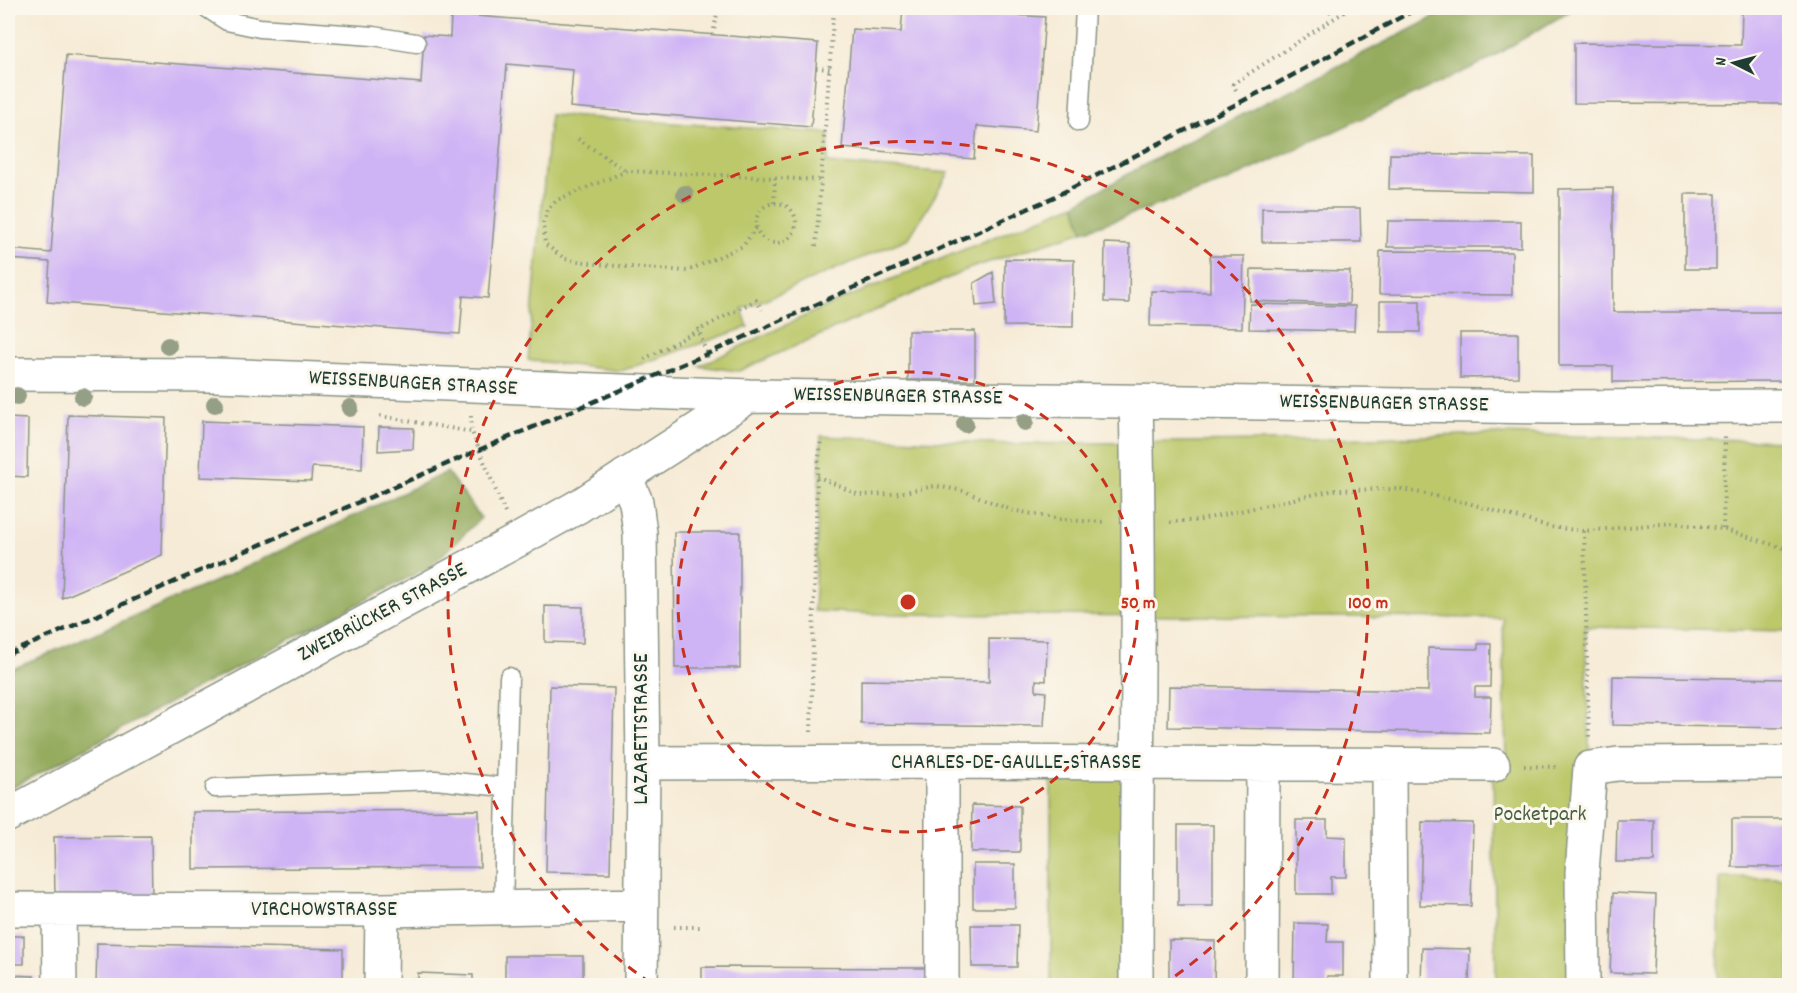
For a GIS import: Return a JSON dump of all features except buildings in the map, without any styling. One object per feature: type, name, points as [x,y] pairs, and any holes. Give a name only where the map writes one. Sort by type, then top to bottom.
[{"type":"street","name":"WEISSENBURGER STRASSE","points":[[8,375],[216,375],[750,396],[1551,407],[1790,406]]},
{"type":"street","name":"ZWEIBRÜCKER STRASSE","points":[[8,814],[518,540],[625,476],[750,396]]},
{"type":"street","points":[[1136,402],[1140,524],[1135,763],[1136,986]]},
{"type":"street","name":"LAZARETTSTRASSE","points":[[625,476],[636,502],[640,533],[643,764],[641,986]]},
{"type":"street","points":[[942,762],[942,986]]},
{"type":"street","name":"CHARLES-DE-GAULLE-STRASSE","points":[[643,764],[942,762],[1493,765]]},
{"type":"street","points":[[1262,986],[1263,763]]},
{"type":"street","points":[[1583,986],[1582,872],[1590,768],[1618,764],[1790,763]]},
{"type":"street","points":[[1389,764],[1390,986]]},
{"type":"street","name":"VIRCHOWSTRASSE","points":[[8,909],[382,909],[641,905]]},
{"type":"street","points":[[381,986],[382,909]]},
{"type":"street","points":[[59,910],[60,986]]},
{"type":"lane","points":[[207,8],[226,21],[260,28],[373,36],[416,43]]},
{"type":"lane","points":[[1079,122],[1085,8]]},
{"type":"lane","points":[[503,908],[504,787],[509,677]]},
{"type":"lane","points":[[215,788],[435,780],[504,787]]},
{"type":"path","points":[[713,34],[718,8]]},
{"type":"path","points":[[816,246],[834,8]]},
{"type":"path","points":[[1236,90],[1233,84],[1350,8]]},
{"type":"path","points":[[816,68],[830,69]]},
{"type":"path","points":[[578,139],[627,171]]},
{"type":"path","points":[[756,228],[761,236],[770,242],[784,242],[796,228],[795,218],[784,204],[774,203],[760,211],[756,228],[743,246],[687,271],[604,265],[566,259],[545,244],[543,224],[547,210],[557,200],[627,171],[821,180]]},
{"type":"path","points":[[774,203],[775,178]]},
{"type":"path","points":[[641,361],[756,300],[762,310]]},
{"type":"path","points":[[470,386],[472,432],[497,497],[518,540]]},
{"type":"path","points":[[1723,529],[1725,406]]},
{"type":"path","points":[[371,414],[472,432]]},
{"type":"path","points":[[811,763],[817,476],[821,439]]},
{"type":"path","points":[[817,476],[859,495],[893,494],[935,486],[963,491],[1011,510],[1065,520],[1140,524],[1200,520],[1334,490],[1402,489],[1468,503],[1519,520],[1584,531],[1673,523],[1723,529],[1790,550]]},
{"type":"path","points":[[1493,765],[1590,768],[1584,531]]},
{"type":"green space","points":[[1448,8],[1575,8],[1484,62],[1225,182],[1083,231],[1075,204],[1162,155],[1427,21]]},
{"type":"green space","points":[[550,115],[829,133],[828,163],[949,173],[909,238],[742,309],[748,327],[621,371],[528,360]]},
{"type":"green space","points":[[1075,204],[1083,231],[971,268],[739,371],[699,366],[824,307]]},
{"type":"green space","name":"Pocketpark","points":[[1498,434],[1789,441],[1789,631],[1585,627],[1590,768],[1583,985],[1496,985],[1493,765],[1506,765],[1503,618],[874,614],[814,611],[821,436],[1014,444],[1270,441]]},
{"type":"green space","points":[[447,472],[481,518],[431,566],[8,790],[8,671],[216,581]]},
{"type":"green space","points":[[1051,762],[1135,763],[1136,985],[1051,986]]},
{"type":"green space","points":[[1720,877],[1789,878],[1789,985],[1718,985]]},
{"type":"railway","points":[[8,654],[707,354],[1054,197],[1276,84],[1418,8]]}]
